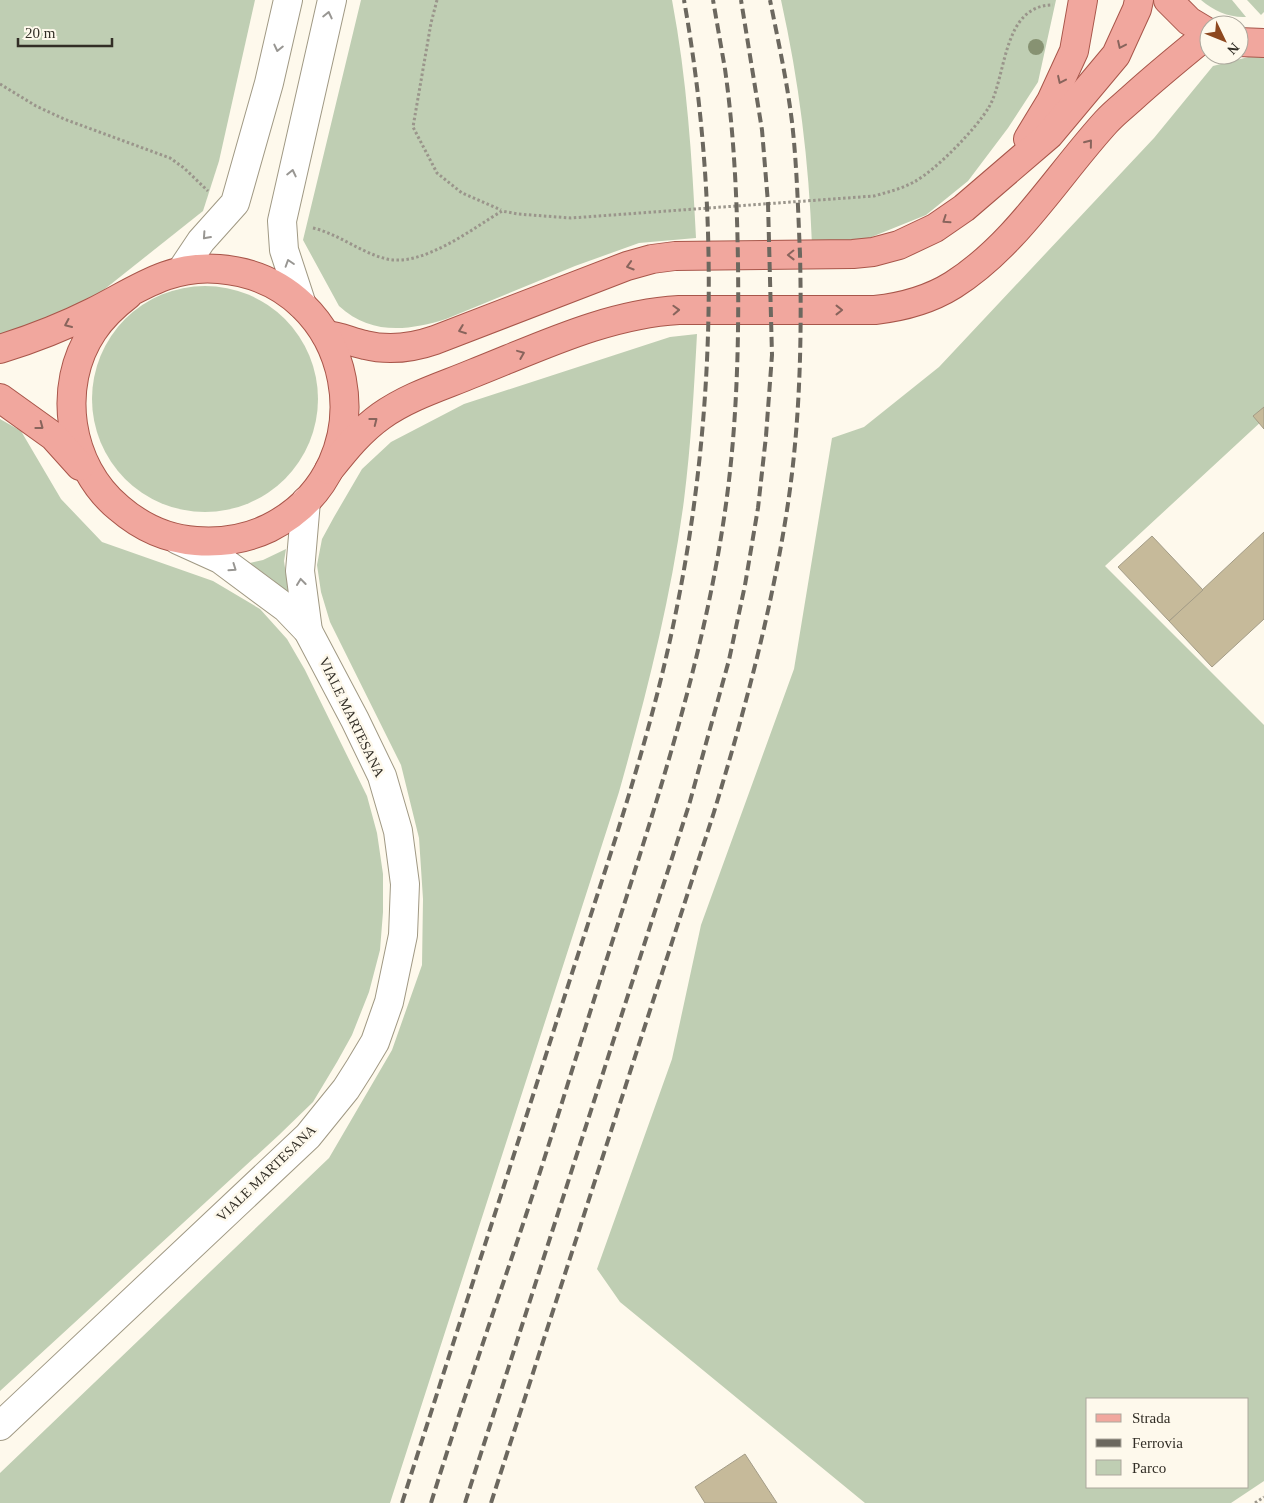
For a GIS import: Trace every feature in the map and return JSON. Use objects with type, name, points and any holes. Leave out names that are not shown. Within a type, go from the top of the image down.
[{"type":"main road","points":[[326,335],[338,336],[378,348],[394,349],[422,344],[615,270],[652,259],[675,256],[852,254],[873,252],[899,245],[934,228],[964,208],[1049,135],[1116,56],[1137,9],[1139,0]]},
{"type":"main road","points":[[1168,0],[1190,21],[1199,27]]},
{"type":"main road","points":[[985,190],[1026,142],[1051,101],[1074,51],[1071,3]]},
{"type":"main road","points":[[0,398],[53,436],[92,478],[110,501],[131,519],[147,528],[174,538],[209,542],[245,537],[277,523],[306,501],[354,438],[382,415],[406,401],[539,347],[626,317],[657,311],[874,310],[904,306],[942,292],[976,269],[1005,241],[1058,181],[1106,122],[1152,80],[1199,41]]},
{"type":"main road","points":[[1249,42],[1264,43]]},
{"type":"main road","points":[[0,349],[44,335],[128,295],[149,281],[181,271],[198,268],[223,269],[253,275],[279,288],[311,314],[326,335],[338,363],[345,399],[343,429],[339,447],[329,470]]},
{"type":"main road","points":[[92,478],[79,450],[73,430],[71,400],[73,379],[83,350],[92,332],[105,316],[128,295]]},
{"type":"street","points":[[181,271],[202,241],[235,204],[269,83],[288,0]]},
{"type":"street","points":[[302,305],[284,250],[282,221],[332,0]]},
{"type":"street","name":"VIALE MARTESANA","points":[[306,501],[300,565],[308,631]]},
{"type":"street","name":"VIALE MARTESANA","points":[[0,1426],[308,1136],[346,1089],[374,1042],[393,987],[403,935],[404,884],[398,831],[382,776],[355,720],[308,631],[286,608],[220,559],[174,538]]},
{"type":"path","points":[[437,0],[413,127],[438,173],[462,192],[502,211],[571,218],[874,196],[893,191],[916,181],[976,127],[990,105],[1010,36],[1023,19],[1035,8],[1051,4],[1071,3]]},
{"type":"path","points":[[0,84],[36,106],[64,119],[170,158],[201,183]]},
{"type":"path","points":[[318,229],[388,259],[406,260],[426,254],[451,242],[502,211]]},
{"type":"path","points":[[1255,1503],[1264,1497]]},
{"type":"green space","points":[[0,0],[255,0],[219,161],[203,211],[96,296],[31,330],[0,339]]},
{"type":"green space","points":[[361,0],[672,0],[685,89],[691,148],[696,238],[639,243],[575,266],[432,323],[404,328],[390,328],[363,322],[351,315],[339,306],[303,240]]},
{"type":"green space","points":[[781,0],[1056,0],[1038,82],[1008,128],[968,181],[926,215],[864,240],[812,245],[802,122]]},
{"type":"green space","points":[[1201,0],[1232,0],[1244,15],[1230,15],[1211,7]]},
{"type":"green space","points":[[1247,0],[1264,0],[1264,12],[1261,15]]},
{"type":"green space","points":[[1264,53],[1264,419],[1105,566],[1264,725],[1264,1481],[1231,1503],[865,1503],[620,1302],[597,1269],[672,1059],[701,925],[794,669],[832,438],[864,427],[939,367],[1154,138],[1213,66],[1249,65],[1249,57]]},
{"type":"green space","points":[[194,286],[216,286],[248,294],[268,305],[285,319],[299,336],[310,356],[316,377],[318,399],[316,421],[310,442],[299,462],[285,479],[268,493],[248,504],[216,512],[194,512],[162,504],[152,499],[133,486],[118,471],[100,442],[92,410],[92,388],[100,356],[105,346],[118,327],[133,312],[162,294]]},
{"type":"green space","points":[[697,334],[689,459],[679,537],[665,611],[639,720],[619,792],[390,1503],[0,1503],[0,1473],[329,1158],[392,1050],[422,965],[423,899],[419,838],[401,765],[330,622],[321,592],[317,565],[322,539],[362,469],[391,442],[464,404],[670,337]]},
{"type":"green space","points":[[0,419],[21,431],[61,499],[102,542],[213,581],[260,609],[287,639],[305,670],[367,796],[377,833],[383,874],[383,912],[380,950],[369,992],[352,1035],[313,1102],[0,1391]]},
{"type":"green space","points":[[286,549],[284,561],[289,595],[250,563],[263,560]]},
{"type":"building","points":[[1264,407],[1264,429],[1253,416]]},
{"type":"building","points":[[1264,532],[1264,619],[1212,667],[1169,621]]},
{"type":"building","points":[[1152,536],[1203,590],[1169,621],[1118,567]]},
{"type":"building","points":[[745,1454],[777,1503],[705,1503],[695,1487]]},
{"type":"railway","points":[[402,1503],[631,787],[657,695],[684,569],[696,489],[704,407],[708,325],[708,243],[704,162],[696,80],[684,0]]},
{"type":"railway","points":[[431,1503],[537,1180],[649,827],[680,720],[707,613],[730,474],[738,353],[738,263],[733,141],[725,69],[713,0]]},
{"type":"railway","points":[[465,1503],[689,805],[729,660],[745,585],[758,508],[772,355],[768,203],[762,130],[741,0]]},
{"type":"railway","points":[[491,1503],[714,812],[756,662],[781,548],[795,447],[801,318],[800,254],[792,122],[770,0]]}]
